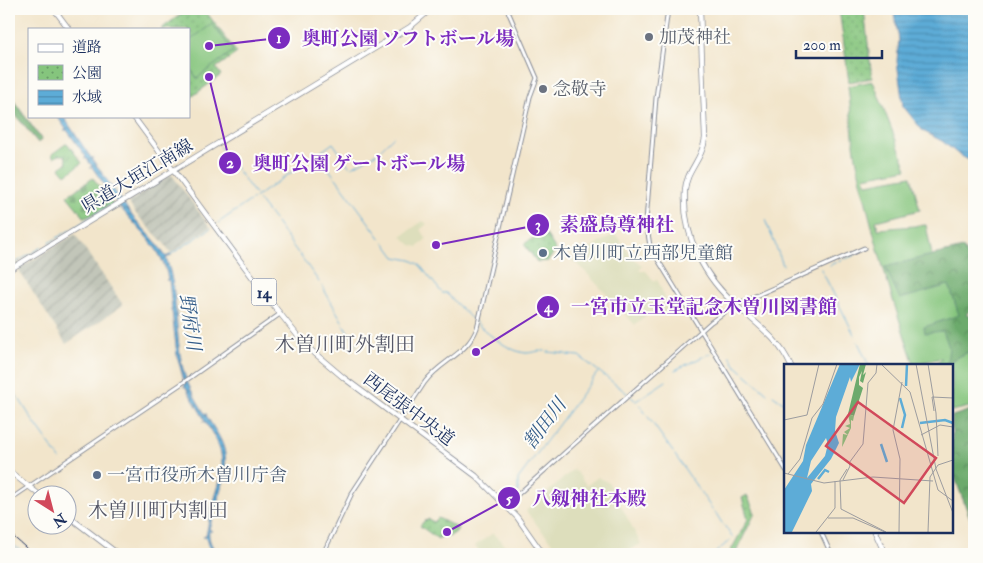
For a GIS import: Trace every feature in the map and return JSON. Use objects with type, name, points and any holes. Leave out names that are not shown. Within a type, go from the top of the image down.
[{"type":"main road","points":[[54,9],[68,28]]},
{"type":"main road","name":"県道大垣江南線","points":[[9,270],[410,27],[432,9]]},
{"type":"main road","points":[[700,9],[705,138],[701,155],[685,185],[686,219],[700,261],[715,283],[735,305],[772,336],[790,364]]},
{"type":"main road","name":"西尾張中央道","points":[[134,118],[297,336],[317,357],[476,476],[506,505],[543,554]]},
{"type":"main road","points":[[9,471],[29,486]]},
{"type":"main road","points":[[78,524],[118,554]]},
{"type":"main road","points":[[875,533],[885,554]]},
{"type":"street","points":[[323,554],[352,493],[430,375],[472,341],[477,328],[530,97],[537,78],[506,9]]},
{"type":"street","points":[[668,9],[654,116],[646,221],[650,246],[784,467]]},
{"type":"street","points":[[506,505],[701,330],[735,305],[864,248]]},
{"type":"street","points":[[29,486],[190,378],[280,314]]},
{"type":"street","points":[[9,500],[28,487]]},
{"type":"street","points":[[821,533],[831,554]]},
{"type":"shaded area","points":[[172,175],[210,227],[171,253],[136,214],[128,202]]},
{"type":"shaded area","points":[[423,221],[427,224],[420,230],[427,238],[418,247],[411,245],[401,236]]},
{"type":"shaded area","points":[[75,234],[123,305],[66,344],[18,269]]},
{"type":"shaded area","points":[[616,235],[632,260],[634,258],[642,266],[639,271],[646,271],[654,281],[656,279],[659,283],[669,309],[656,317],[651,312],[635,325],[581,267],[572,261],[608,237]]},
{"type":"shaded area","points":[[574,469],[587,485],[598,477],[609,483],[641,544],[621,554],[563,554],[542,531],[526,511]]},
{"type":"shaded area","points":[[493,533],[511,554],[481,554],[475,546]]},
{"type":"green space","points":[[188,9],[204,9],[237,53],[216,68],[221,75],[190,98],[190,28],[162,28]]},
{"type":"green space","points":[[839,9],[864,9],[872,78],[849,82]]},
{"type":"green space","points":[[212,24],[233,51],[197,78],[190,68],[190,40]]},
{"type":"green space","points":[[873,81],[907,169],[864,177],[867,184],[911,176],[920,210],[876,221],[878,229],[926,225],[932,255],[885,267],[900,299],[949,285],[959,315],[924,327],[925,333],[943,331],[949,347],[947,363],[974,349],[974,406],[953,411],[953,364],[937,364],[942,358],[914,364],[874,236],[856,158],[848,86]]},
{"type":"green space","points":[[9,94],[42,140],[38,143],[9,107]]},
{"type":"green space","points":[[67,143],[82,163],[66,175],[60,168],[67,163],[65,155],[58,155],[54,158],[52,154]]},
{"type":"green space","points":[[93,178],[113,204],[85,218],[67,196]]},
{"type":"green space","points":[[544,231],[556,250],[548,261],[537,262],[524,244]]},
{"type":"green space","points":[[963,248],[974,269],[974,305],[966,315],[974,317],[974,349],[946,363],[925,334],[924,327],[899,300],[885,266]]},
{"type":"green space","points":[[974,409],[974,529],[953,473],[953,416]]},
{"type":"green space","points":[[747,495],[755,513],[735,554],[729,554],[748,519],[742,498]]},
{"type":"green space","points":[[438,518],[458,528],[456,532],[449,537],[445,535],[438,539],[420,526],[425,520],[428,519],[434,522]]},
{"type":"water","points":[[893,9],[970,9],[974,15],[974,163],[958,154],[942,141],[923,131],[903,106],[897,61],[899,39]]},
{"type":"water","points":[[58,118],[64,118],[91,158],[94,158],[92,159],[133,217],[155,241],[166,257],[171,254],[171,256],[166,258],[173,285],[178,341],[183,369],[192,392],[205,414],[207,414],[224,449],[225,468],[223,479],[209,529],[212,531],[209,531],[209,534],[212,546],[218,554],[214,554],[208,545],[206,537],[203,537],[206,536],[211,510],[209,508],[212,508],[220,479],[222,457],[219,446],[205,421],[202,422],[205,420],[185,386],[183,387],[185,385],[177,355],[172,311],[170,310],[172,309],[169,280],[166,280],[168,279],[165,268],[156,249],[121,208],[119,209],[120,207],[92,167],[90,168],[92,166],[86,158],[84,159],[86,157],[67,130],[64,130],[66,129]]},
{"type":"waterway","points":[[352,167],[377,153],[393,137]]},
{"type":"waterway","points":[[318,154],[333,143],[349,166]]},
{"type":"waterway","points":[[220,147],[255,194]]},
{"type":"waterway","points":[[218,223],[318,154],[334,176]]},
{"type":"waterway","points":[[336,178],[381,239]]},
{"type":"waterway","points":[[258,199],[274,220]]},
{"type":"waterway","points":[[49,243],[109,206]]},
{"type":"waterway","points":[[765,220],[776,246]]},
{"type":"waterway","points":[[276,223],[298,253]]},
{"type":"waterway","points":[[170,255],[211,228]]},
{"type":"waterway","points":[[384,242],[395,257],[411,260],[419,264],[442,293],[446,293],[494,338],[516,351],[526,353],[541,351]]},
{"type":"waterway","points":[[9,267],[42,247]]},
{"type":"waterway","points":[[776,247],[783,265]]},
{"type":"waterway","points":[[300,255],[319,282]]},
{"type":"waterway","points":[[845,259],[855,255]]},
{"type":"waterway","points":[[830,265],[843,259]]},
{"type":"waterway","points":[[821,269],[855,336]]},
{"type":"waterway","points":[[322,286],[342,321]]},
{"type":"waterway","points":[[344,325],[351,337]]},
{"type":"waterway","points":[[353,341],[357,346]]},
{"type":"waterway","points":[[858,342],[868,364]]},
{"type":"waterway","points":[[548,352],[566,354]]},
{"type":"waterway","points":[[675,370],[711,353]]},
{"type":"waterway","name":"割田川","points":[[567,355],[579,356],[628,394]]},
{"type":"waterway","points":[[730,356],[735,365],[767,393]]},
{"type":"waterway","name":"割田川","points":[[518,492],[518,479],[598,372]]},
{"type":"waterway","points":[[636,401],[666,381]]},
{"type":"waterway","points":[[9,385],[18,398]]},
{"type":"waterway","points":[[773,395],[784,403]]},
{"type":"waterway","points":[[631,397],[635,400]]},
{"type":"waterway","points":[[20,400],[33,421]]},
{"type":"waterway","points":[[639,404],[673,452]]},
{"type":"waterway","points":[[34,422],[46,439]]},
{"type":"waterway","points":[[47,441],[60,459]]},
{"type":"waterway","points":[[675,455],[712,509]]},
{"type":"waterway","points":[[715,512],[722,523]]},
{"type":"waterway","points":[[724,525],[732,537]]},
{"type":"waterway","points":[[9,541],[24,554]]},
{"type":"waterway","points":[[714,554],[729,541]]},
{"type":"waterway","points":[[823,554],[828,554]]},
{"type":"railway","points":[[9,533],[33,554]]},
{"type":"place","name":"加茂神社","points":[[649,37]]},
{"type":"place","name":"奥町公園 ソフトボール場","points":[[209,46]]},
{"type":"place","name":"奥町公園 ゲートボール場","points":[[209,77]]},
{"type":"place","name":"念敬寺","points":[[543,89]]},
{"type":"place","name":"素盛鳥尊神社","points":[[436,245]]},
{"type":"place","name":"木曽川町立西部児童館","points":[[543,253]]},
{"type":"place","name":"一宮市立玉堂記念木曽川図書館","points":[[476,352]]},
{"type":"place","name":"一宮市役所木曽川庁舎","points":[[97,475]]},
{"type":"place","name":"八剱神社本殿","points":[[447,532]]},
{"type":"district","name":"木曽川町外割田","points":[[345,344]]},
{"type":"district","name":"木曽川町内割田","points":[[158,510]]},
{"type":"water label","name":"野府川","points":[[191,322]]}]
